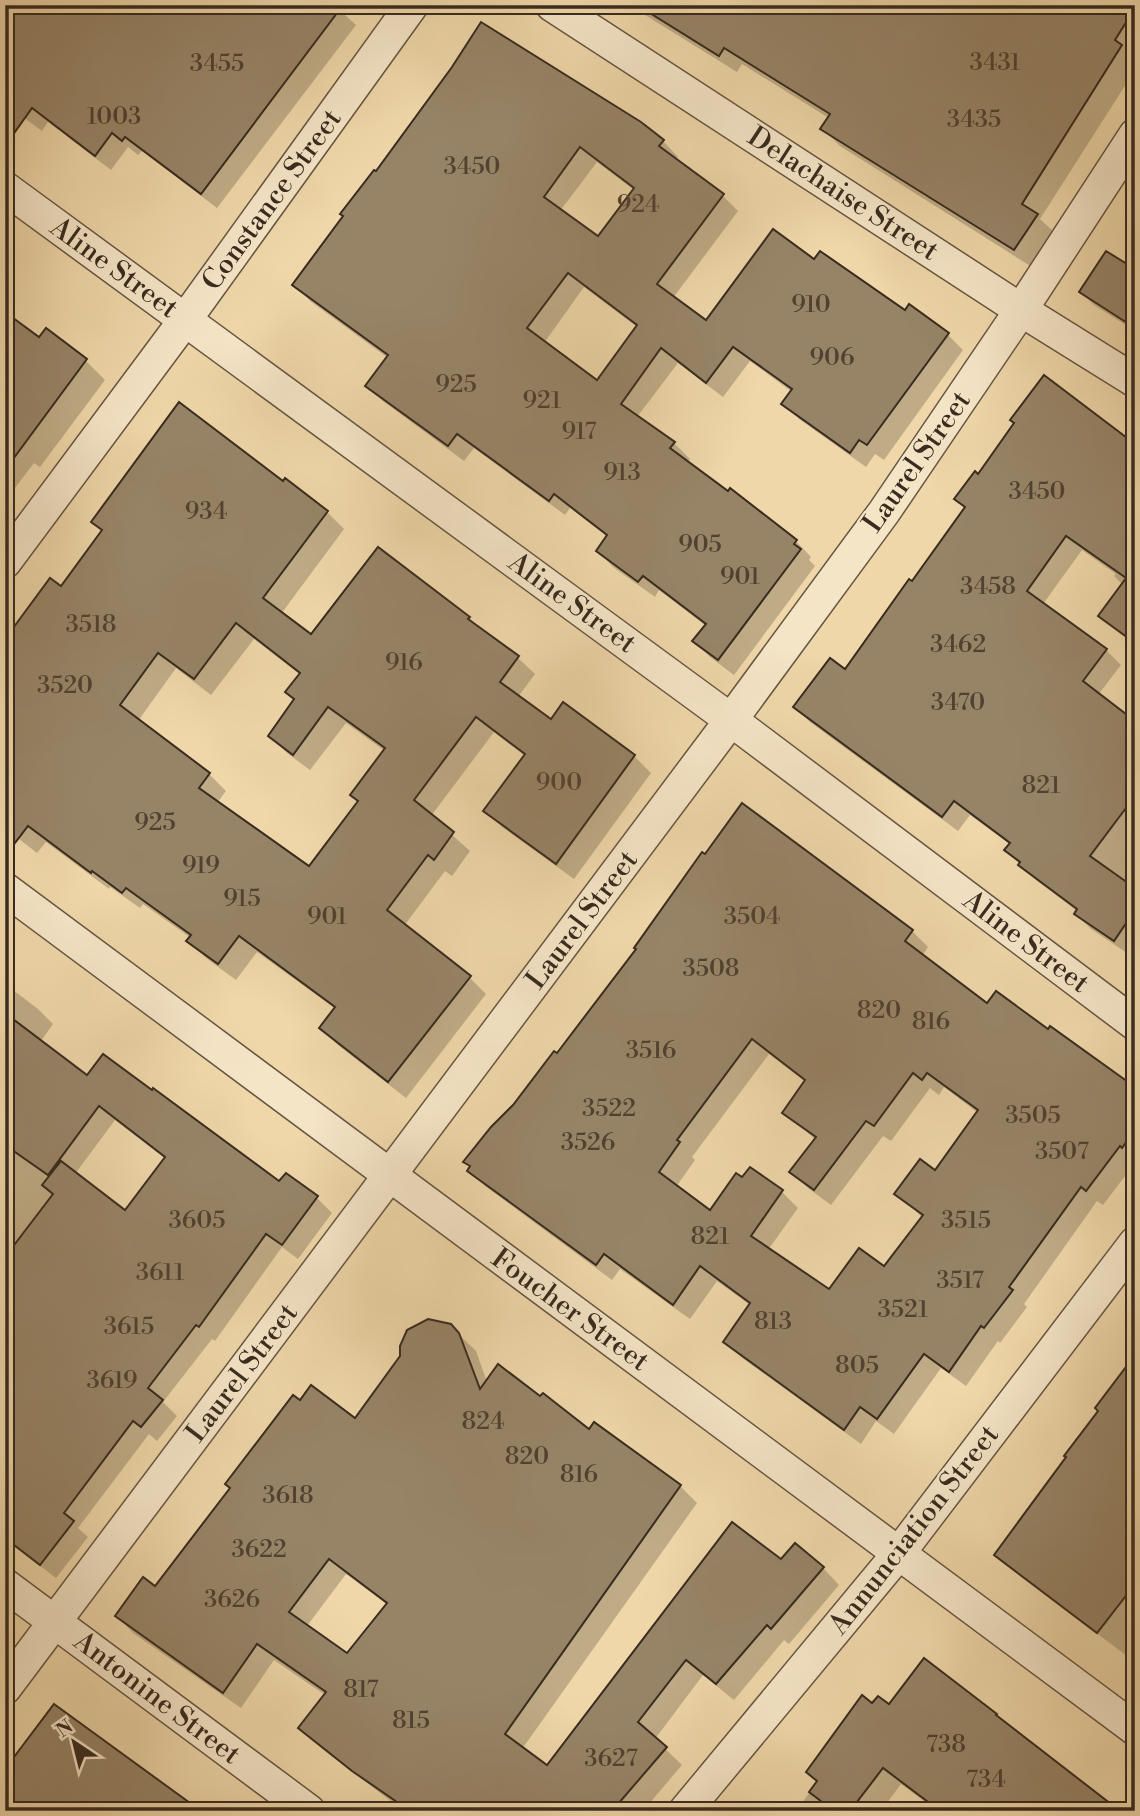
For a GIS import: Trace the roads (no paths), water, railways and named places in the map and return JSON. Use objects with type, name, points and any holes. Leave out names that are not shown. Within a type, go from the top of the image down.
[{"type":"street","name":"Constance Street","points":[[5,562],[185,320],[412,5]]},
{"type":"street","name":"Delachaise Street","points":[[552,5],[1021,310],[1135,381]]},
{"type":"street","name":"Laurel Street","points":[[5,1688],[390,1177],[884,512],[1135,135]]},
{"type":"street","name":"Aline Street","points":[[5,188],[731,720],[1135,1024]]},
{"type":"street","name":"Foucher Street","points":[[5,889],[1135,1730]]},
{"type":"street","name":"Annunciation Street","points":[[685,1811],[899,1553],[1135,1243]]},
{"type":"street","name":"Antonine Street","points":[[5,1585],[309,1811]]}]
